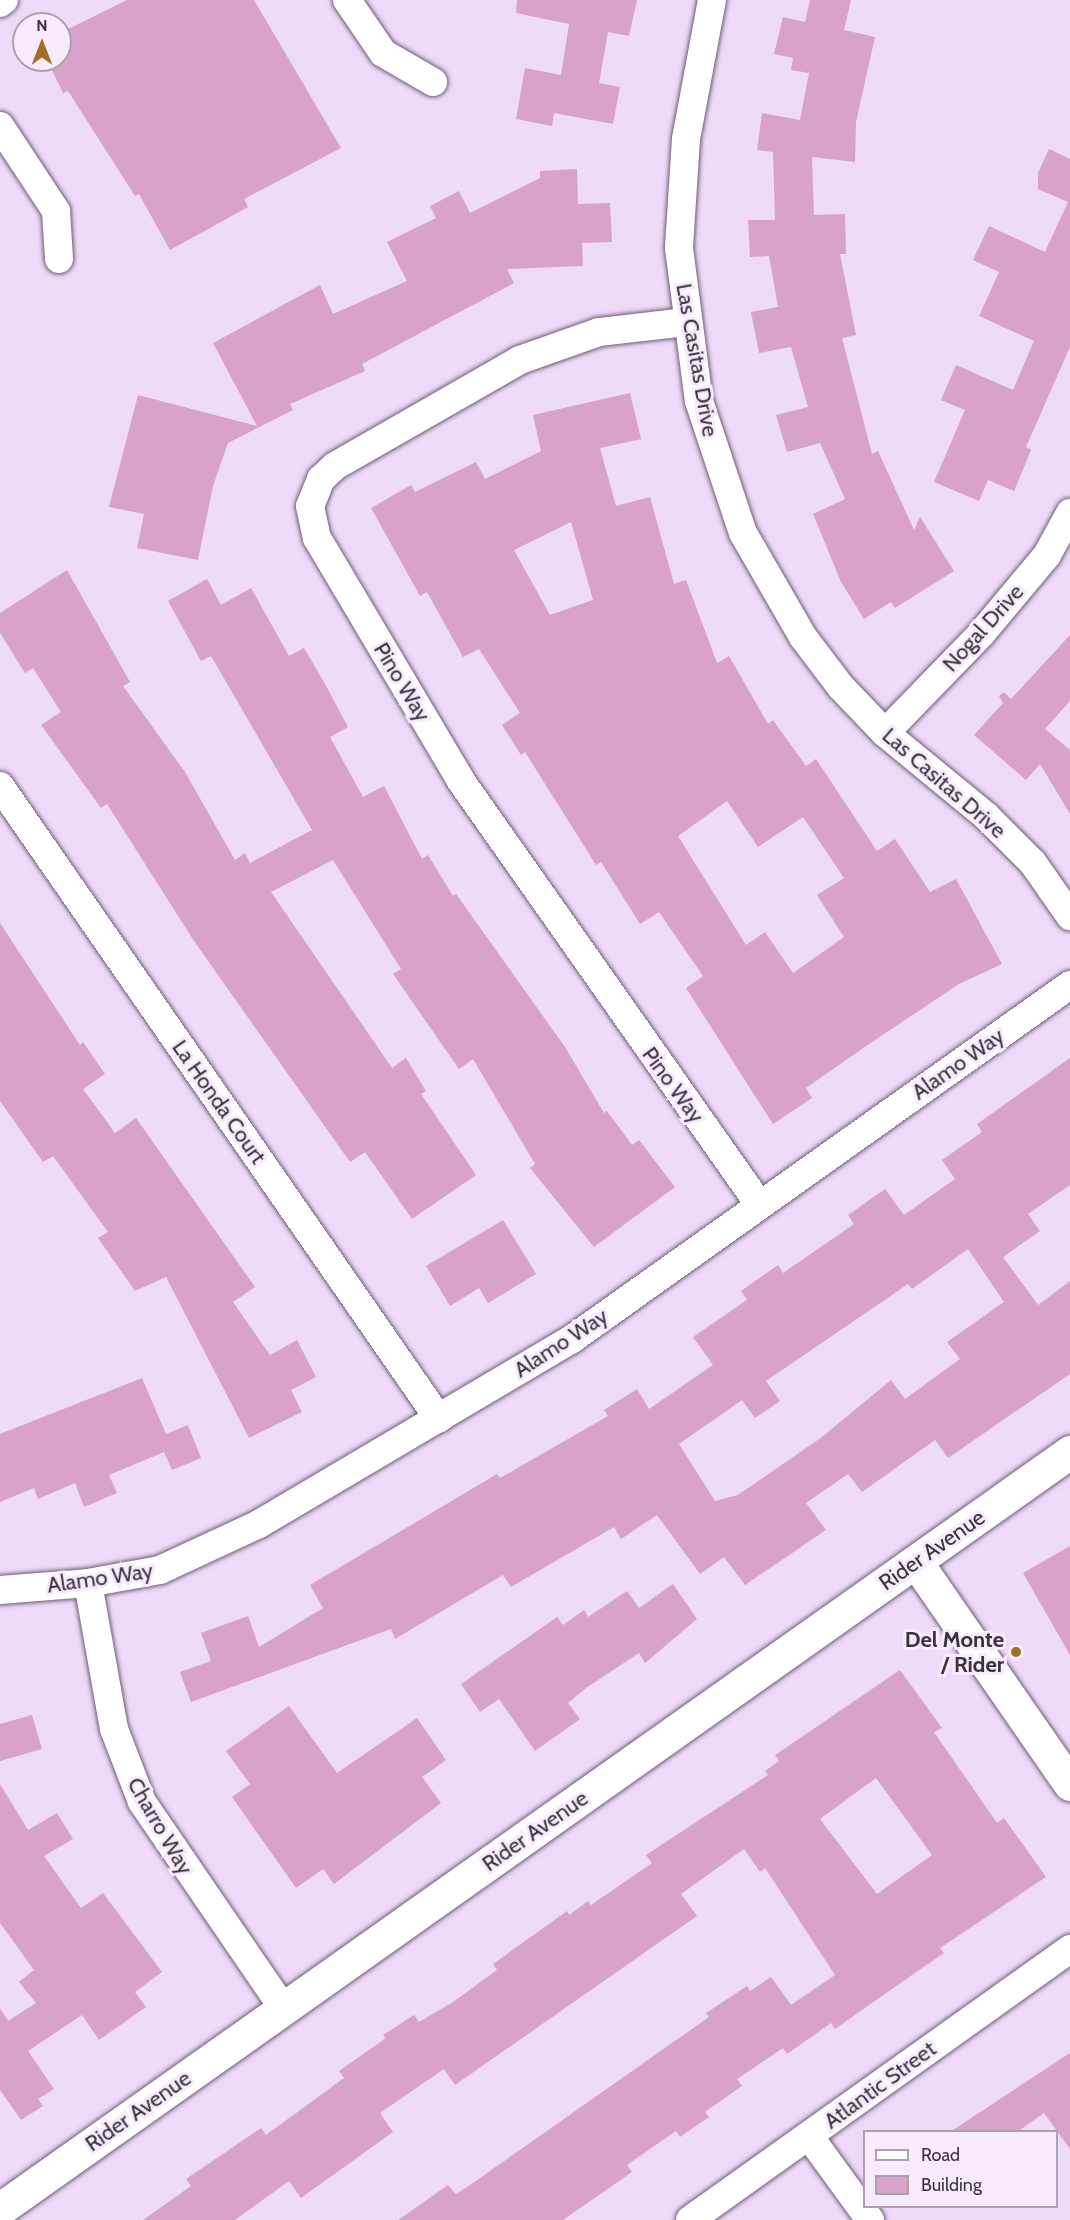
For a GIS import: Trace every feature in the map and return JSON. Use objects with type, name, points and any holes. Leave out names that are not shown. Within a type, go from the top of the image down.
[{"type":"street","points":[[0,3],[4,0]]},
{"type":"street","points":[[347,0],[383,53],[433,82]]},
{"type":"street","name":"Las Casitas Drive","points":[[712,0],[679,191],[686,322],[699,401],[743,533],[802,637],[885,734],[986,816],[1034,863],[1070,916]]},
{"type":"street","points":[[0,126],[56,211],[59,259]]},
{"type":"street","name":"Pino Way","points":[[686,322],[599,332],[520,360],[335,466],[321,479],[310,506],[317,538],[461,781],[759,1204]]},
{"type":"street","name":"Nogal Drive","points":[[885,734],[981,634],[1047,555],[1070,513]]},
{"type":"street","name":"La Honda Court","points":[[0,786],[439,1419]]},
{"type":"street","name":"Alamo Way","points":[[0,1590],[88,1583],[160,1570],[216,1547],[439,1419],[572,1339],[1070,985]]},
{"type":"street","name":"Rider Avenue","points":[[0,2209],[1070,1452]]},
{"type":"street","points":[[916,1562],[1070,1784]]},
{"type":"street","name":"Charro Way","points":[[88,1583],[114,1729],[142,1802],[284,2008]]},
{"type":"street","name":"Atlantic Street","points":[[690,2220],[1070,1949]]},
{"type":"street","points":[[809,2136],[870,2220]]},
{"type":"building","points":[[127,0],[254,0],[341,148],[244,199],[248,207],[170,250],[139,194],[135,196],[68,91],[63,93],[53,72],[72,72],[72,27]]},
{"type":"building","points":[[517,0],[637,0],[629,36],[608,32],[599,83],[620,87],[613,124],[554,113],[552,126],[516,119],[525,68],[561,75],[569,24],[516,13]]},
{"type":"building","points":[[810,0],[851,0],[844,30],[875,37],[856,122],[855,162],[812,157],[814,215],[845,214],[846,254],[840,254],[856,335],[842,338],[872,454],[878,451],[914,530],[920,517],[954,571],[895,608],[891,602],[864,619],[841,582],[813,514],[845,499],[820,443],[787,452],[776,415],[808,407],[791,347],[759,353],[751,312],[778,307],[769,256],[750,257],[748,220],[775,220],[773,152],[757,150],[762,113],[800,120],[809,73],[791,70],[793,58],[774,54],[783,17],[805,22]]},
{"type":"building","points":[[1049,149],[1070,159],[1070,347],[1026,447],[1031,450],[1014,491],[988,480],[979,501],[934,482],[965,410],[941,400],[956,365],[1013,390],[1034,341],[979,316],[999,272],[973,260],[989,226],[1045,252],[1068,202],[1038,189],[1038,173]]},
{"type":"building","points":[[577,169],[578,204],[610,203],[612,242],[582,243],[583,266],[507,269],[514,283],[362,364],[365,371],[290,404],[293,410],[228,443],[213,486],[198,560],[137,548],[144,514],[109,507],[138,395],[257,426],[213,343],[320,285],[333,314],[407,281],[387,242],[436,218],[430,206],[459,191],[470,213],[540,178],[540,171]]},
{"type":"building","points":[[630,393],[641,439],[600,448],[616,506],[650,497],[674,584],[686,580],[717,663],[729,656],[768,724],[773,720],[806,766],[816,759],[877,851],[895,839],[930,892],[956,879],[1002,964],[959,984],[806,1088],[812,1098],[773,1124],[686,988],[703,976],[659,912],[640,924],[601,862],[596,865],[525,752],[521,755],[502,725],[520,713],[479,649],[463,657],[427,592],[420,596],[371,508],[411,485],[415,492],[476,462],[485,479],[541,451],[533,415]],"holes":[[[571,522],[593,600],[550,615],[514,550]],[[727,801],[758,847],[803,817],[844,878],[817,895],[844,937],[793,973],[765,932],[746,945],[678,836]]]},
{"type":"building","points":[[67,570],[130,682],[123,686],[185,772],[235,860],[245,853],[250,863],[312,830],[211,656],[201,661],[168,601],[207,579],[221,605],[251,588],[289,656],[304,648],[324,682],[348,727],[330,737],[363,797],[384,786],[422,859],[428,855],[453,896],[456,894],[565,1047],[604,1113],[607,1111],[632,1145],[639,1140],[675,1187],[594,1247],[530,1168],[535,1164],[473,1059],[459,1069],[393,974],[401,969],[333,860],[271,892],[392,1068],[406,1058],[426,1091],[421,1094],[476,1175],[412,1219],[365,1152],[350,1162],[194,941],[107,804],[101,808],[41,725],[61,712],[33,668],[25,673],[0,633],[0,613]]},
{"type":"building","points":[[1070,635],[1070,701],[1045,729],[1070,750],[1070,814],[1040,764],[1026,780],[974,735],[1003,703],[999,696],[1004,692],[1011,699]]},
{"type":"building","points":[[0,923],[80,1045],[83,1042],[105,1074],[83,1089],[115,1133],[136,1118],[255,1287],[233,1302],[270,1355],[297,1340],[316,1377],[291,1390],[302,1412],[249,1438],[166,1277],[135,1291],[98,1238],[108,1232],[53,1156],[43,1162],[0,1101]]},
{"type":"building","points":[[1070,1058],[1070,1185],[1028,1214],[1040,1231],[1003,1257],[1038,1305],[1070,1281],[1070,1374],[948,1458],[935,1440],[862,1492],[848,1474],[806,1503],[826,1530],[745,1585],[724,1557],[700,1574],[657,1515],[621,1539],[614,1527],[511,1587],[503,1575],[395,1639],[391,1629],[191,1702],[180,1672],[211,1661],[201,1633],[248,1616],[259,1647],[323,1608],[310,1585],[497,1474],[500,1478],[608,1416],[604,1410],[637,1389],[649,1409],[713,1365],[693,1337],[747,1300],[741,1291],[778,1265],[783,1273],[854,1224],[848,1215],[885,1189],[904,1215],[955,1179],[942,1160],[982,1132],[977,1124]],"holes":[[[968,1249],[1004,1302],[947,1342],[960,1359],[905,1399],[891,1380],[822,1437],[738,1495],[715,1501],[679,1444],[742,1400],[755,1418],[780,1401],[766,1381],[908,1284],[912,1289]]]},
{"type":"building","points":[[503,1220],[536,1274],[488,1303],[479,1288],[450,1306],[426,1266]]},
{"type":"building","points":[[142,1378],[166,1434],[188,1425],[201,1458],[172,1470],[164,1452],[109,1475],[117,1493],[84,1507],[75,1483],[38,1499],[34,1488],[0,1502],[0,1434]]},
{"type":"building","points":[[1070,1546],[1070,1655],[1023,1573]]},
{"type":"building","points":[[673,1584],[697,1619],[645,1663],[639,1653],[586,1688],[568,1703],[580,1719],[535,1751],[499,1699],[480,1712],[461,1684],[557,1617],[563,1625],[584,1610],[588,1617],[627,1591],[639,1608]]},
{"type":"building","points":[[900,1670],[942,1728],[934,1732],[997,1823],[1004,1818],[1046,1877],[940,1948],[944,1953],[835,2029],[831,2023],[787,2054],[783,2048],[737,2079],[742,2086],[705,2112],[709,2117],[680,2137],[676,2131],[627,2165],[632,2172],[563,2220],[398,2220],[448,2185],[456,2194],[470,2185],[709,2017],[706,2013],[747,1986],[750,1991],[771,1977],[791,2005],[835,1975],[765,1868],[760,1872],[744,1849],[681,1894],[697,1916],[455,2085],[444,2069],[380,2113],[393,2132],[301,2198],[289,2181],[235,2220],[143,2220],[191,2186],[186,2179],[261,2128],[266,2135],[344,2078],[339,2071],[386,2038],[383,2035],[414,2015],[419,2022],[453,2002],[497,1970],[493,1964],[567,1911],[569,1915],[588,1901],[591,1905],[652,1863],[646,1855],[768,1775],[765,1771],[779,1761],[775,1755]],"holes":[[[876,1778],[932,1855],[877,1894],[820,1819]]]},
{"type":"building","points":[[289,1706],[337,1773],[417,1718],[446,1760],[422,1777],[441,1803],[334,1884],[323,1869],[296,1888],[232,1797],[250,1784],[226,1751]]},
{"type":"building","points":[[32,1715],[42,1749],[0,1761],[0,1724]]},
{"type":"building","points":[[0,1784],[28,1830],[57,1813],[73,1839],[44,1856],[81,1908],[103,1893],[162,1972],[135,1992],[146,2007],[99,2040],[82,2015],[28,2051],[54,2089],[38,2099],[43,2106],[21,2120],[0,2090],[0,2008],[8,2021],[36,2003],[19,1982],[34,1970],[0,1923]]},
{"type":"building","points":[[1070,2053],[1070,2149],[1044,2113],[1020,2130],[953,2130]]},
{"type":"place","name":"Del Monte / Rider","points":[[1016,1652]]}]
